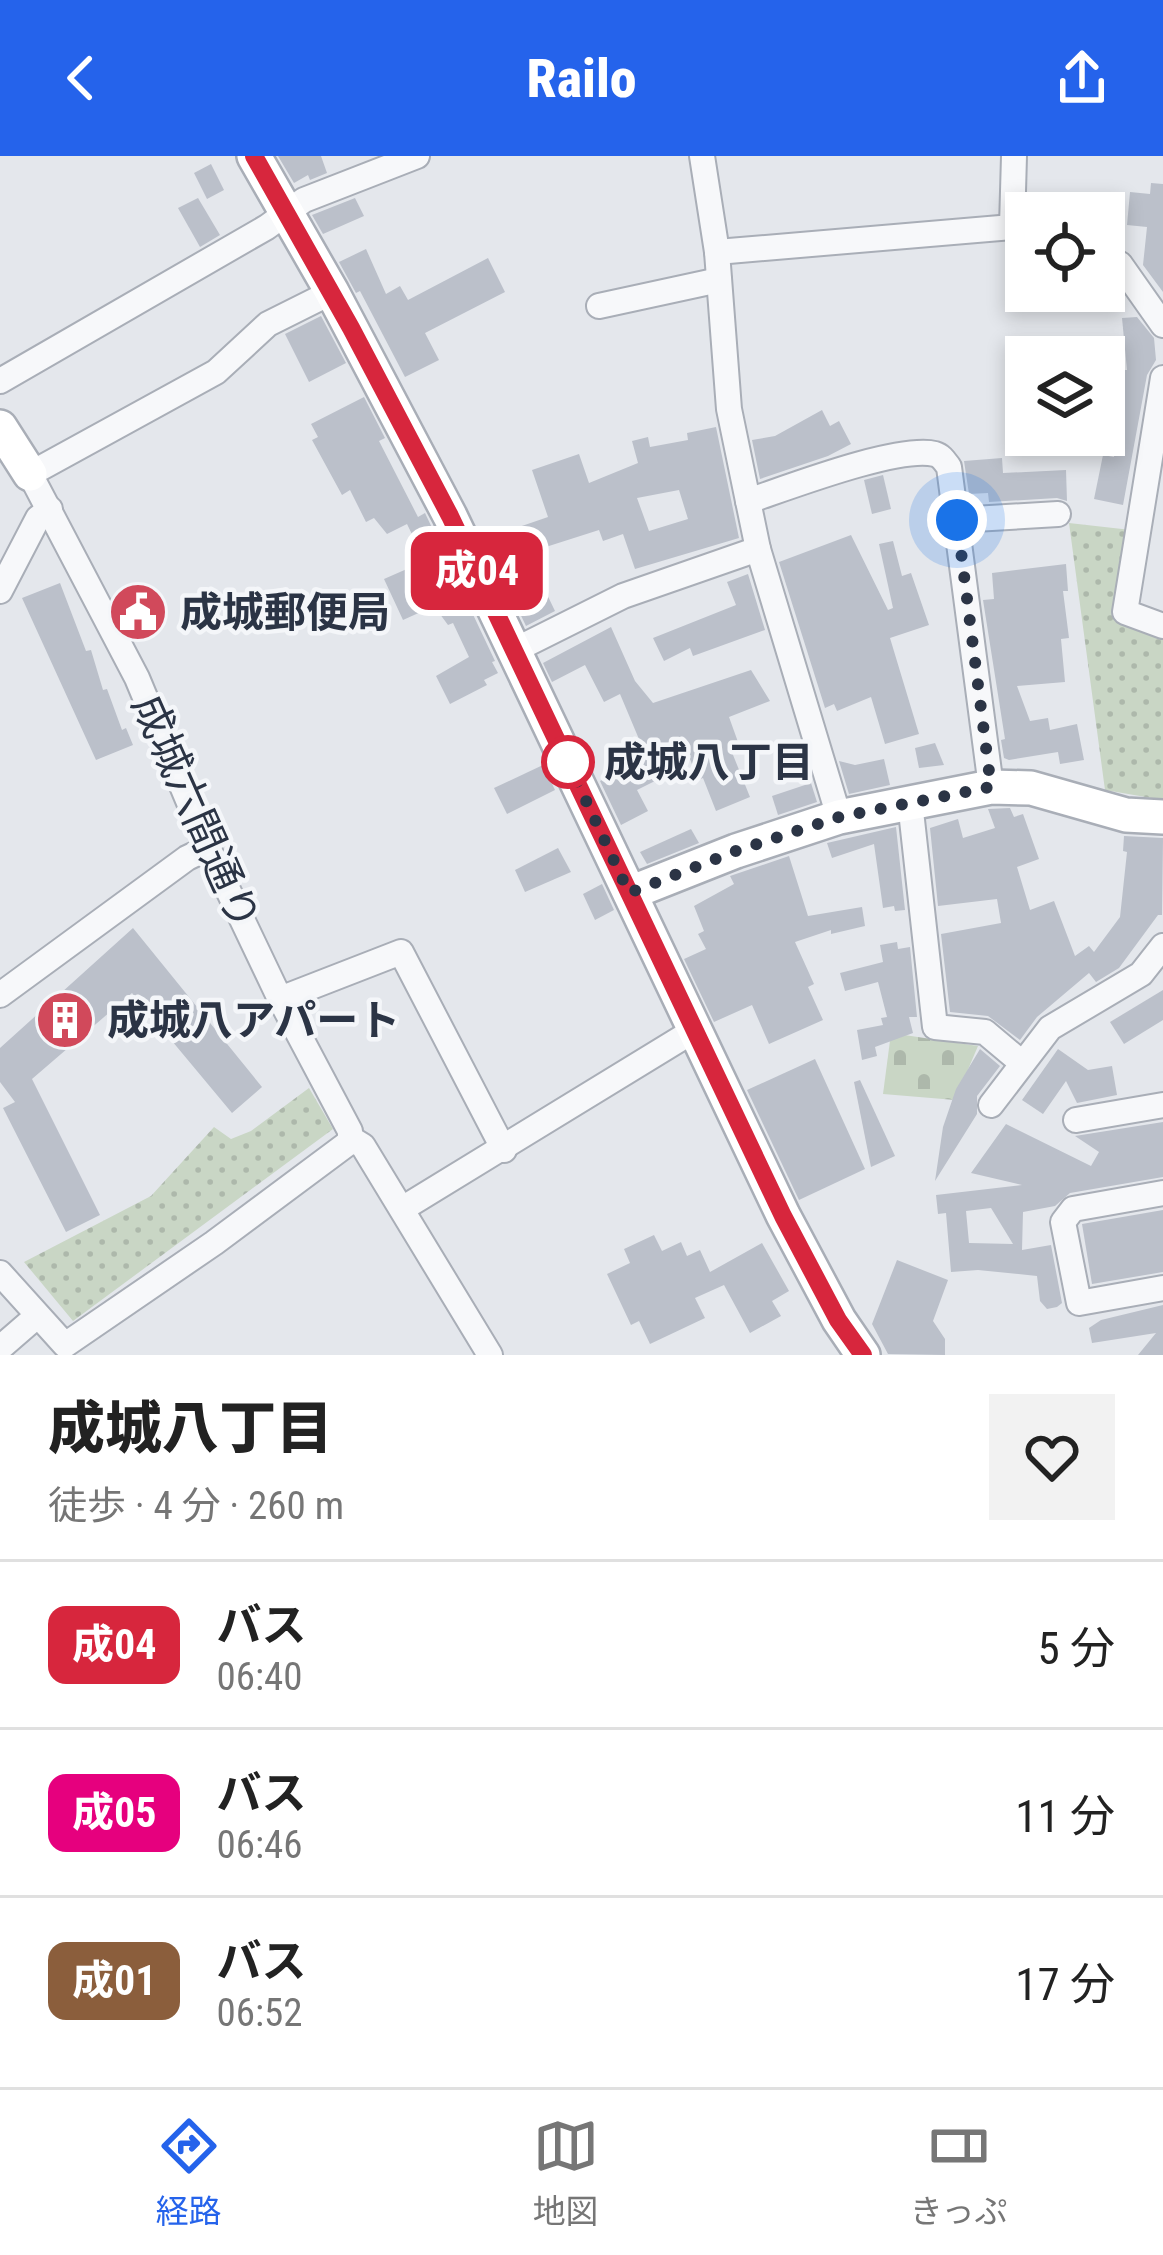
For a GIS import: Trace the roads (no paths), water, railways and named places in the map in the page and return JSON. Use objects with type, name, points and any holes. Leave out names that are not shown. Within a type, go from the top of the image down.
[{"type":"street","points":[[254,156],[450,516],[693,1030],[810,1268],[862,1355]]},
{"type":"street","points":[[0,381],[267,227],[304,200],[418,156]]},
{"type":"street","points":[[702,156],[717,251],[729,409],[748,501],[758,549],[839,817]]},
{"type":"street","points":[[1013,156],[1016,192]]},
{"type":"street","points":[[717,251],[1005,230]]},
{"type":"street","points":[[1125,271],[1163,325]]},
{"type":"street","points":[[599,306],[719,280]]},
{"type":"street","points":[[30,474],[216,372],[268,324],[332,292]]},
{"type":"street","points":[[1163,378],[1124,612],[1163,626]]},
{"type":"street","name":"成城六間通り","points":[[0,427],[50,509],[137,678],[208,848],[350,1138],[363,1147],[490,1355]]},
{"type":"street","points":[[748,501],[884,458],[934,454],[949,467],[991,787]]},
{"type":"street","points":[[0,591],[38,518],[50,509]]},
{"type":"street","points":[[957,520],[1058,514]]},
{"type":"street","points":[[515,650],[622,596],[758,549]]},
{"type":"street","points":[[629,893],[839,817],[991,787],[1031,788],[1126,815],[1163,817]]},
{"type":"street","points":[[910,802],[935,1027],[985,1032],[1022,1063]]},
{"type":"street","points":[[0,994],[187,858],[208,848]]},
{"type":"street","points":[[992,1105],[1050,1028],[1141,974],[1163,946]]},
{"type":"street","points":[[280,999],[401,952],[504,1150]]},
{"type":"street","points":[[402,1210],[693,1030]]},
{"type":"street","points":[[1076,1120],[1163,1105]]},
{"type":"street","points":[[0,1273],[65,1346],[204,1250],[350,1138]]},
{"type":"street","points":[[1163,1193],[1073,1209],[1063,1222],[1079,1303],[1163,1288]]},
{"type":"street","points":[[0,1348],[37,1316]]},
{"type":"place","name":"成城郵便局","points":[[138,612]]},
{"type":"place","name":"成城八丁目","points":[[568,762]]},
{"type":"place","name":"成城八アパート","points":[[65,1020]]}]
